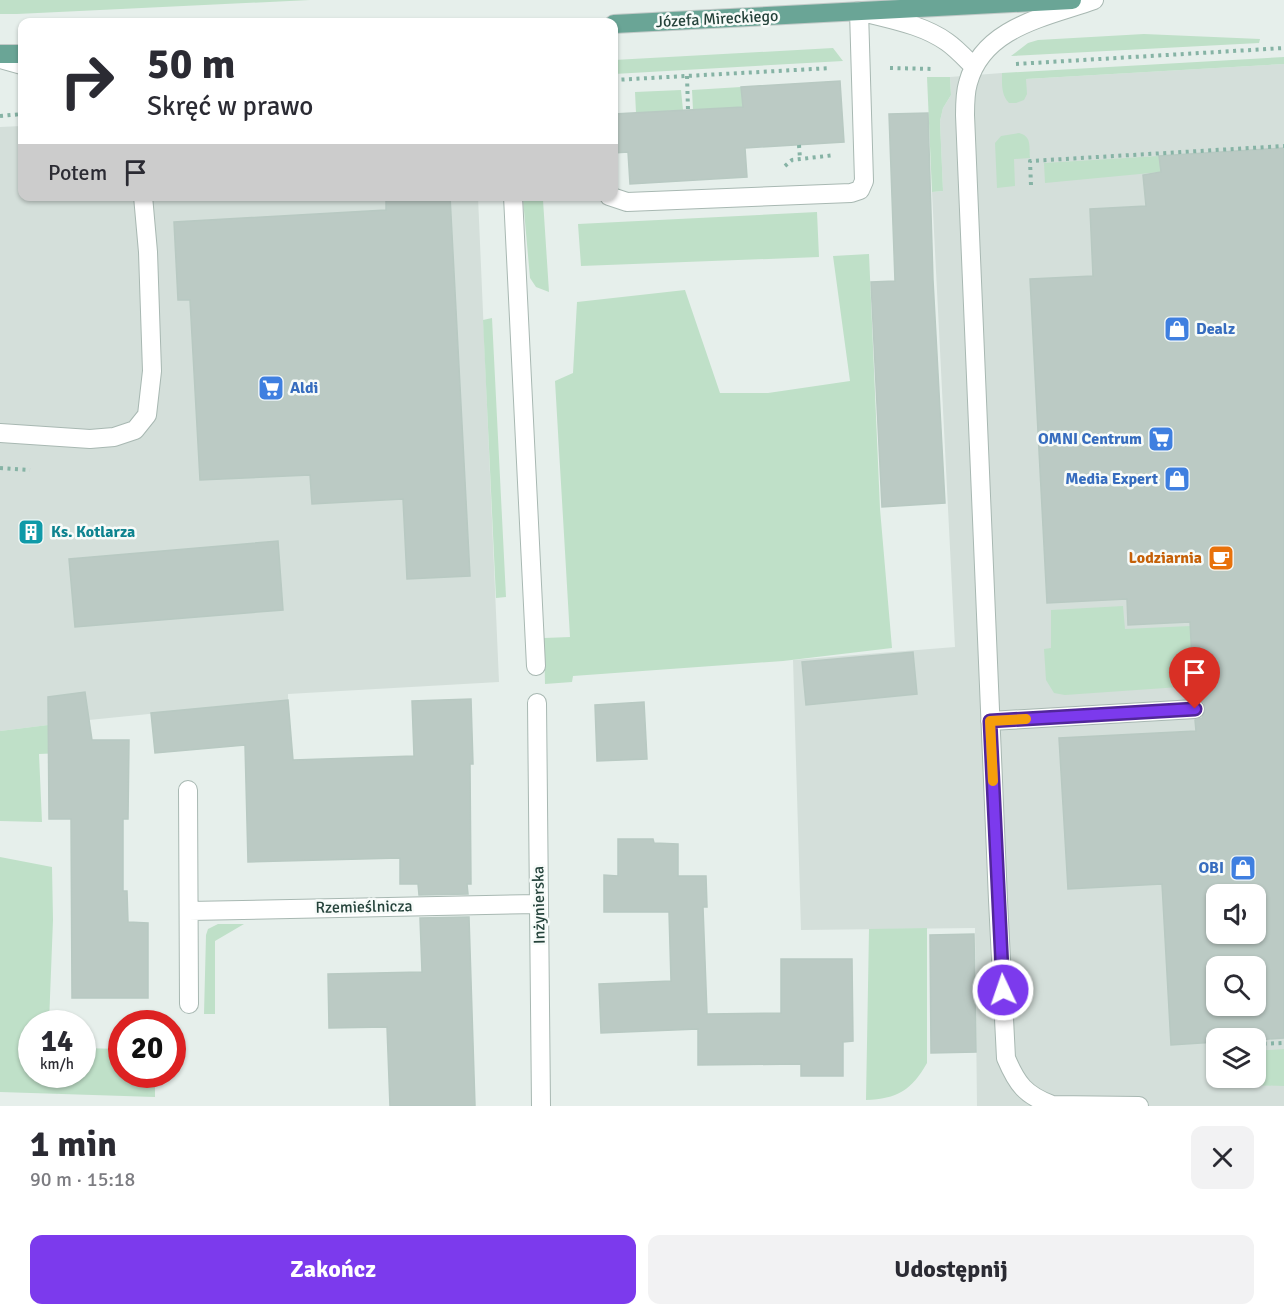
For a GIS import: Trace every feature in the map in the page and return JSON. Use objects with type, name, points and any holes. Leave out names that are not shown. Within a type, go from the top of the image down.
[{"type":"main road","name":"Józefa Mireckiego","points":[[618,24],[1072,0]]},
{"type":"main road","points":[[0,54],[18,54]]},
{"type":"street","points":[[1094,0],[1003,34],[989,46],[974,67],[967,84],[965,115],[1006,1058],[1019,1084],[1038,1100],[1052,1104],[1139,1106]]},
{"type":"street","points":[[618,199],[627,202],[851,194],[860,190],[864,182],[859,11],[916,26],[933,33],[947,42],[974,67]]},
{"type":"street","points":[[0,59],[18,63]]},
{"type":"street","points":[[0,433],[90,439],[114,437],[135,430],[147,415],[152,371],[148,252],[143,201]]},
{"type":"street","points":[[513,201],[536,666]]},
{"type":"street","name":"Inżynierska","points":[[537,703],[542,1106]]},
{"type":"street","points":[[990,721],[1195,709]]},
{"type":"street","points":[[188,790],[189,1004]]},
{"type":"street","name":"Rzemieślnicza","points":[[189,911],[538,904]]},
{"type":"path","points":[[687,76],[688,110]]},
{"type":"path","points":[[0,116],[18,114]]},
{"type":"path","points":[[799,145],[801,159]]},
{"type":"path","points":[[1031,185],[1029,161],[1284,146]]},
{"type":"path","points":[[0,468],[30,470]]},
{"type":"path","points":[[1266,1044],[1284,1043]]},
{"type":"shaded area","name":"OMNI Centrum","points":[[1284,64],[1284,1106],[977,1106],[975,928],[801,930],[793,660],[955,647],[932,192],[943,191],[940,121],[943,108],[951,95],[950,77],[1002,73],[1026,79]]},
{"type":"shaded area","points":[[18,126],[18,201],[478,201],[499,682],[288,694],[288,700],[0,731],[0,127]]},
{"type":"green space","points":[[0,0],[310,0],[0,14]]},
{"type":"green space","points":[[1144,34],[1260,39],[1259,43],[1011,56],[1028,43],[1038,40]]},
{"type":"green space","points":[[833,48],[843,61],[618,74],[618,60]]},
{"type":"green space","points":[[1284,57],[1284,64],[1026,79],[1027,94],[1024,100],[1016,103],[1009,103],[1002,89],[1002,73]]},
{"type":"green space","points":[[927,77],[950,77],[951,95],[943,108],[940,121],[943,191],[932,192]]},
{"type":"green space","points":[[741,87],[743,107],[693,110],[692,90]]},
{"type":"green space","points":[[681,90],[683,110],[636,113],[635,92]]},
{"type":"green space","points":[[1019,133],[1028,139],[1030,158],[1014,159],[1015,186],[997,188],[995,143],[1001,136]]},
{"type":"green space","points":[[1159,156],[1161,172],[1045,183],[1044,163]]},
{"type":"green space","points":[[523,201],[543,201],[549,292],[536,287],[530,278]]},
{"type":"green space","points":[[817,212],[819,257],[581,266],[578,224]]},
{"type":"green space","points":[[869,254],[880,509],[892,648],[783,661],[573,676],[572,682],[545,684],[544,638],[570,637],[555,381],[573,373],[577,302],[685,290],[720,393],[768,393],[850,381],[833,256]]},
{"type":"green space","points":[[492,318],[506,597],[496,598],[483,320]]},
{"type":"green space","points":[[1123,606],[1125,629],[1191,626],[1194,686],[1065,695],[1054,693],[1046,680],[1044,649],[1051,648],[1051,610]]},
{"type":"green space","points":[[80,721],[86,752],[39,754],[42,822],[0,821],[0,731]]},
{"type":"green space","points":[[0,857],[52,867],[53,920],[50,1010],[18,1010],[18,1088],[96,1088],[96,1048],[108,1049],[108,1088],[155,1088],[155,1097],[0,1092]]},
{"type":"green space","points":[[218,924],[244,924],[215,941],[215,1014],[204,1014],[206,935],[208,929]]},
{"type":"green space","points":[[927,928],[927,1063],[916,1080],[902,1091],[886,1098],[866,1100],[869,929]]},
{"type":"green space","points":[[1284,1049],[1284,1086],[1266,1085],[1266,1050]]},
{"type":"building","points":[[840,81],[844,142],[745,148],[747,177],[630,184],[628,152],[618,153],[618,114],[743,107],[741,87]]},
{"type":"building","points":[[928,113],[933,280],[945,503],[882,507],[871,282],[895,281],[889,114]]},
{"type":"building","name":"OMNI Centrum","points":[[1284,148],[1284,1038],[1266,1039],[1266,1028],[1206,1028],[1206,1043],[1171,1045],[1162,884],[1068,889],[1059,738],[1196,731],[1195,720],[1202,718],[1206,709],[1204,702],[1194,698],[1190,622],[1128,625],[1127,599],[1047,603],[1030,279],[1093,276],[1090,209],[1146,206],[1143,175],[1161,172],[1159,156]]},
{"type":"building","points":[[386,201],[450,201],[470,576],[407,579],[403,499],[312,504],[310,475],[200,480],[190,300],[178,300],[174,222],[386,210]]},
{"type":"building","points":[[278,541],[283,610],[75,627],[69,559]]},
{"type":"building","points":[[913,652],[917,694],[806,705],[802,662]]},
{"type":"building","points":[[85,692],[92,740],[129,740],[128,819],[123,819],[123,891],[127,891],[128,922],[148,923],[148,998],[72,998],[71,819],[49,819],[48,697]]},
{"type":"building","points":[[471,699],[473,764],[470,764],[471,884],[467,884],[468,894],[419,895],[418,884],[400,884],[400,858],[248,862],[245,745],[155,753],[151,713],[288,700],[293,760],[414,756],[412,701]]},
{"type":"building","points":[[644,702],[647,759],[597,761],[595,705]]},
{"type":"building","points":[[618,839],[653,839],[654,843],[678,844],[678,876],[706,876],[707,907],[703,907],[707,1014],[781,1013],[781,959],[852,959],[853,1041],[843,1042],[843,1076],[801,1076],[801,1064],[698,1065],[698,1029],[601,1033],[599,984],[671,981],[669,912],[604,912],[604,875],[618,876]]},
{"type":"building","points":[[469,917],[475,1106],[390,1106],[387,1027],[329,1028],[328,974],[422,972],[420,918]]},
{"type":"building","points":[[974,934],[976,1052],[931,1053],[930,935]]},
{"type":"slow traffic","points":[[993,781],[990,721],[1026,719]]},
{"type":"place","name":"Dealz","points":[[1177,329]]},
{"type":"place","name":"Aldi","points":[[271,388]]},
{"type":"place","name":"OMNI Centrum","points":[[1161,439]]},
{"type":"place","name":"Media Expert","points":[[1177,479]]},
{"type":"place","name":"Ks. Kotlarza","points":[[31,532]]},
{"type":"place","name":"Lodziarnia","points":[[1221,558]]},
{"type":"place","name":"OBI","points":[[1243,868]]},
{"type":"route","points":[[1003,990],[990,721],[1195,709]]}]
